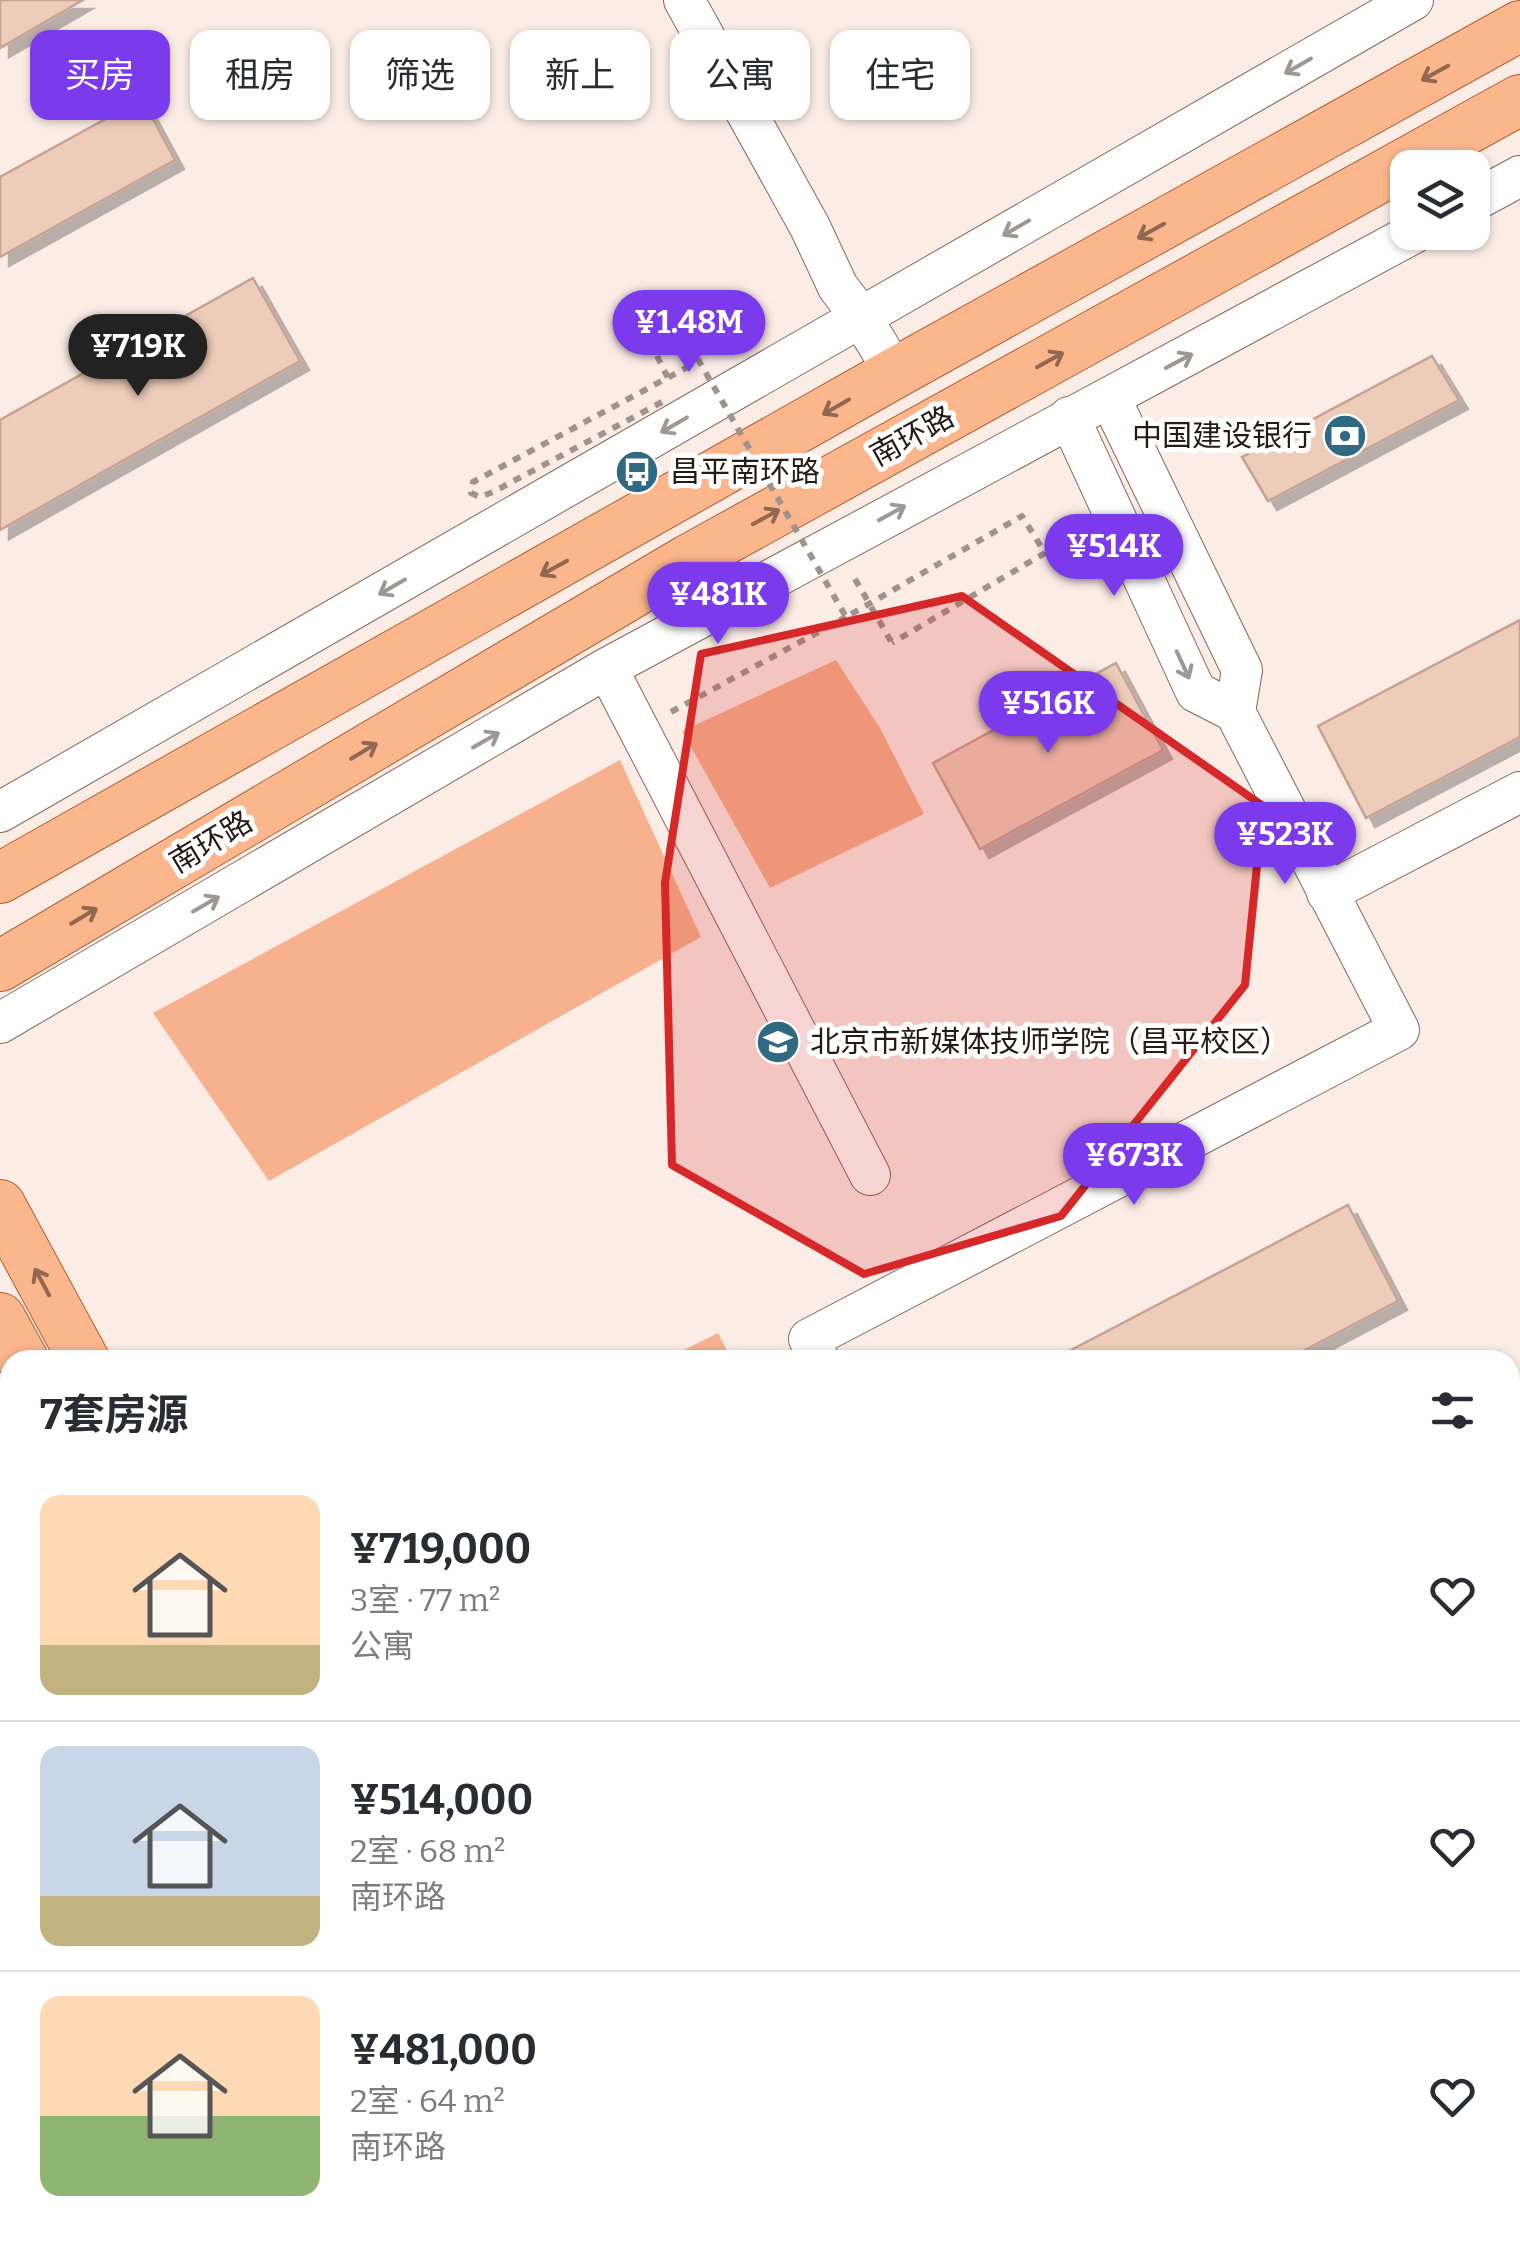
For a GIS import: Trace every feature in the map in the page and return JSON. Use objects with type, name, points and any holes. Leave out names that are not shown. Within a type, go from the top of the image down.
[{"type":"main road","name":"南环路","points":[[0,878],[894,373],[1520,26]]},
{"type":"main road","name":"南环路","points":[[0,966],[688,560],[1520,100]]},
{"type":"main road","points":[[0,1204],[79,1350]]},
{"type":"main road","points":[[0,1318],[18,1350]]},
{"type":"street","points":[[684,0],[810,228],[838,287],[894,373]]},
{"type":"street","points":[[0,812],[1413,0]]},
{"type":"street","points":[[1490,192],[1520,176]]},
{"type":"street","points":[[0,1023],[607,668],[1390,246]]},
{"type":"street","points":[[1110,398],[1242,670],[1235,712]]},
{"type":"street","points":[[814,1350],[809,1340],[1399,1030],[1235,712],[1196,692],[1068,418]]},
{"type":"street","points":[[607,668],[870,1175]]},
{"type":"street","points":[[1327,893],[1520,792]]},
{"type":"path","points":[[662,402],[493,492],[480,496],[471,492],[473,482],[699,360],[846,616]]},
{"type":"path","points":[[662,717],[846,616],[1022,516],[1045,553],[892,642],[854,578]]},
{"type":"highlighted area","points":[[962,596],[1263,806],[1245,985],[1061,1216],[864,1274],[672,1165],[665,883],[701,654]]},
{"type":"shaded area","points":[[836,660],[880,728],[924,814],[770,888],[682,731]]},
{"type":"shaded area","points":[[620,760],[701,937],[269,1181],[153,1013]]},
{"type":"shaded area","points":[[718,1333],[727,1350],[684,1350]]},
{"type":"building","points":[[0,0],[83,0],[30,30],[0,48]]},
{"type":"building","points":[[104,120],[153,120],[175,160],[0,257],[0,177]]},
{"type":"building","points":[[253,278],[300,361],[0,530],[0,420]]},
{"type":"building","points":[[1432,356],[1459,400],[1268,501],[1242,457]]},
{"type":"building","points":[[1520,620],[1520,737],[1366,818],[1318,726]]},
{"type":"building","points":[[1116,663],[1163,750],[980,849],[933,763]]},
{"type":"building","points":[[1348,1205],[1398,1301],[1305,1350],[1071,1350]]},
{"type":"place","name":"中国建设银行","points":[[1345,436]]},
{"type":"place","name":"昌平南环路","points":[[637,472]]},
{"type":"place","name":"北京市新媒体技师学院（昌平校区）","points":[[778,1042]]}]
